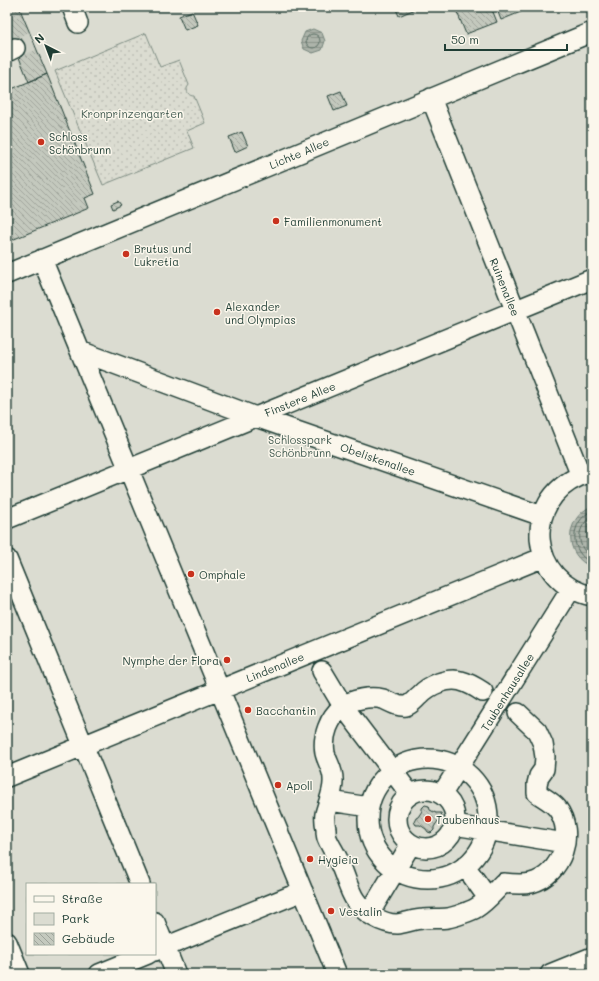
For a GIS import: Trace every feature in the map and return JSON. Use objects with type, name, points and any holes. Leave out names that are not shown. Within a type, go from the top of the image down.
[{"type":"street","name":"Lichte Allee","points":[[7,274],[592,32]]},
{"type":"street","name":"Ruinenallee","points":[[430,98],[515,311],[586,474]]},
{"type":"street","points":[[42,260],[337,974]]},
{"type":"street","name":"Finstere Allee","points":[[7,519],[592,279]]},
{"type":"street","name":"Obeliskenallee","points":[[80,351],[256,417],[542,516]]},
{"type":"street","points":[[586,474],[563,486],[554,494],[547,504],[542,516],[540,540],[544,558],[556,577],[571,589],[592,596]]},
{"type":"street","name":"Lindenallee","points":[[7,777],[544,558]]},
{"type":"street","points":[[7,559],[140,883]]},
{"type":"street","name":"Taubenhausallee","points":[[442,794],[571,589]]},
{"type":"street","points":[[322,671],[343,706],[410,794]]},
{"type":"street","points":[[483,692],[461,681],[447,681],[425,690],[409,705],[400,706],[374,698],[360,700],[343,706],[329,723],[325,734],[325,752],[333,772],[334,781],[330,801],[325,815],[326,837],[340,863],[350,891],[359,906],[369,914],[384,922],[396,924],[424,918],[448,918],[476,908],[503,883],[519,884],[542,878],[560,860],[565,843],[566,830],[562,817],[552,802],[537,793],[539,776],[544,769],[545,758],[543,744],[537,731],[518,713]]},
{"type":"street","points":[[430,760],[440,761],[459,768],[476,783],[485,801],[488,820],[487,830],[479,850],[473,859],[465,866],[455,873],[443,877],[419,879],[407,876],[396,870],[380,856],[368,828],[370,807],[378,787],[392,772],[410,762],[430,760]]},
{"type":"street","points":[[422,789],[432,790],[442,794],[451,803],[455,820],[454,825],[451,833],[438,846],[420,848],[411,844],[398,830],[396,820],[398,810],[402,801],[410,794],[422,789]]},
{"type":"street","points":[[330,801],[370,807]]},
{"type":"street","points":[[454,825],[565,843]]},
{"type":"street","points":[[369,914],[411,844]]},
{"type":"street","points":[[465,866],[488,898]]},
{"type":"street","points":[[176,974],[156,951],[303,891]]},
{"type":"street","points":[[7,942],[20,974]]},
{"type":"street","points":[[99,974],[146,955]]},
{"type":"street","points":[[550,974],[592,957]]},
{"type":"green space","name":"Schlosspark Schönbrunn","points":[[7,7],[592,7],[592,974],[7,974]]},
{"type":"green space","name":"Kronprinzengarten","points":[[146,33],[160,67],[179,60],[189,85],[187,88],[188,93],[194,96],[205,123],[187,131],[194,148],[103,185],[55,71]]},
{"type":"water","points":[[313,29],[322,33],[325,41],[322,50],[313,53],[304,49],[301,41],[305,32]]},
{"type":"water","points":[[592,506],[592,567],[583,562],[576,555],[572,546],[571,537],[572,528],[576,519]]},
{"type":"building","points":[[19,7],[47,74],[29,82],[7,28],[7,11]]},
{"type":"building","points":[[395,7],[414,7],[415,9],[399,16]]},
{"type":"building","points":[[455,7],[491,7],[497,22],[466,34]]},
{"type":"building","points":[[496,7],[533,7],[501,20]]},
{"type":"building","points":[[192,11],[198,25],[185,30],[179,16]]},
{"type":"building","name":"Schloss Schönbrunn","points":[[47,74],[95,194],[85,198],[89,208],[7,242],[7,91]]},
{"type":"building","points":[[341,91],[347,106],[334,111],[328,96]]},
{"type":"building","points":[[242,132],[248,146],[235,152],[229,137]]},
{"type":"building","points":[[118,201],[121,205],[113,209],[111,204]]},
{"type":"building","name":"Taubenhaus","points":[[425,805],[429,806],[430,810],[436,813],[441,813],[442,816],[441,820],[438,821],[431,833],[420,825],[416,825],[414,822]]},
{"type":"tunnel","points":[[15,48],[33,41]]},
{"type":"place","name":"Schloss Schönbrunn","points":[[41,142]]},
{"type":"place","name":"Familienmonument","points":[[276,221]]},
{"type":"place","name":"Brutus und Lukretia","points":[[126,254]]},
{"type":"place","name":"Alexander und Olympias","points":[[217,312]]},
{"type":"place","name":"Omphale","points":[[191,574]]},
{"type":"place","name":"Nymphe der Flora","points":[[227,660]]},
{"type":"place","name":"Bacchantin","points":[[248,710]]},
{"type":"place","name":"Apoll","points":[[278,785]]},
{"type":"place","name":"Taubenhaus","points":[[428,819]]},
{"type":"place","name":"Hygieia","points":[[310,859]]},
{"type":"place","name":"Vestalin","points":[[331,911]]}]
